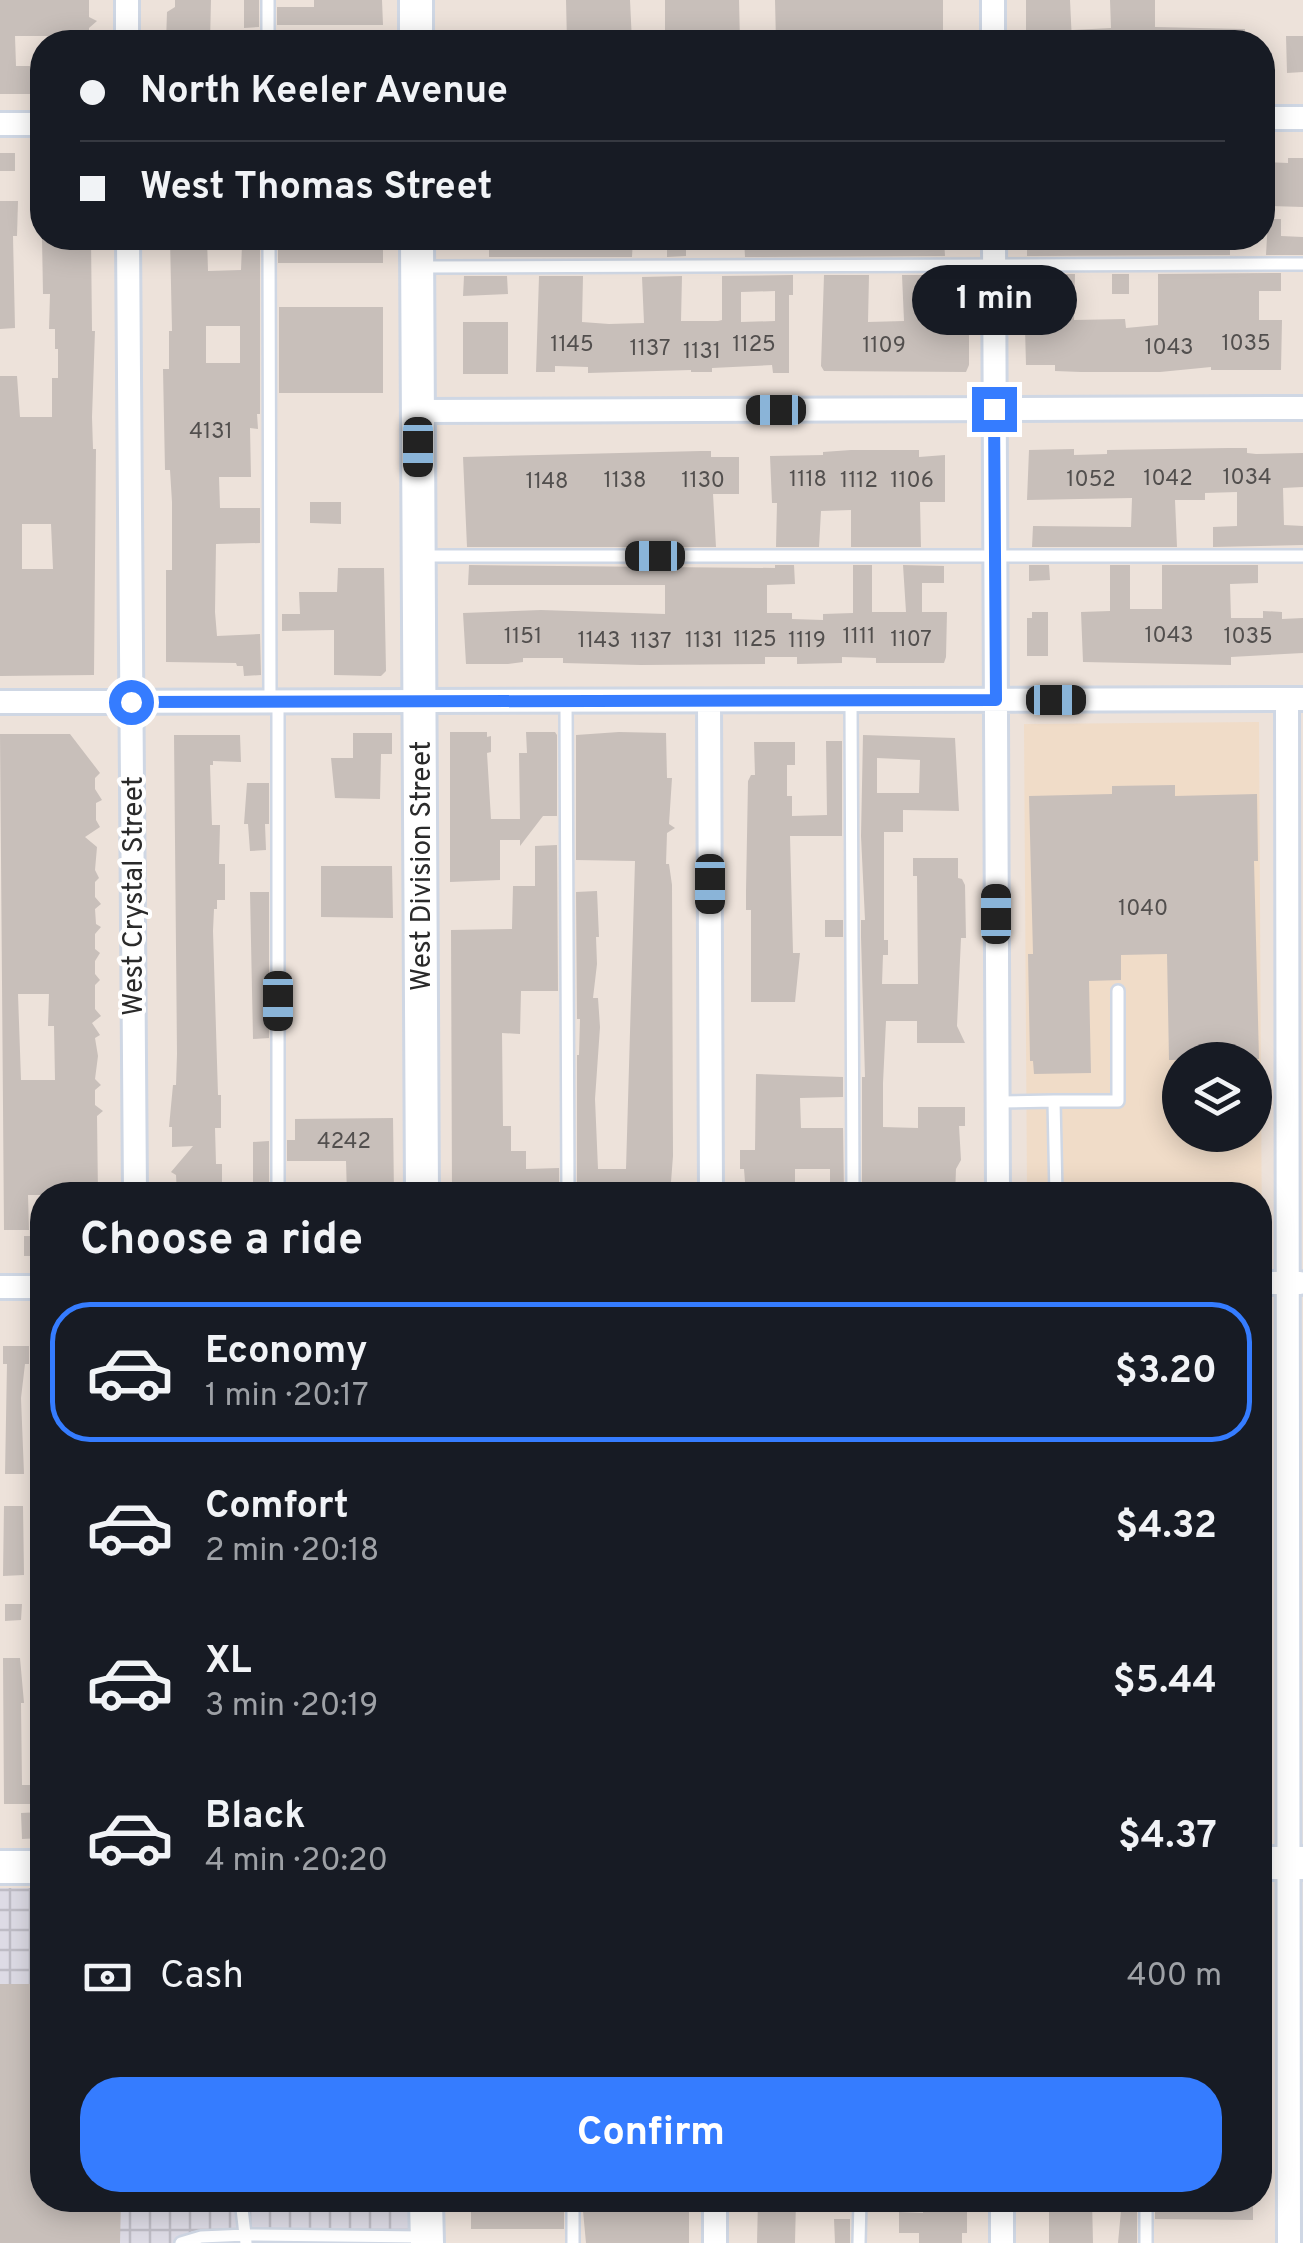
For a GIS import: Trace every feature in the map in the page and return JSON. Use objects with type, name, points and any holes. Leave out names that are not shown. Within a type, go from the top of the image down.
[{"type":"main road","points":[[416,0],[416,30]]},
{"type":"main road","name":"West Division Street","points":[[417,252],[422,1182]]},
{"type":"main road","points":[[0,1868],[30,1867]]},
{"type":"main road","points":[[426,2212],[427,2240]]},
{"type":"street","points":[[127,0],[127,30]]},
{"type":"street","points":[[993,0],[993,30]]},
{"type":"street","points":[[1275,118],[1303,118]]},
{"type":"street","points":[[0,124],[30,124]]},
{"type":"street","name":"West Crystal Street","points":[[128,250],[134,1182]]},
{"type":"street","points":[[994,250],[998,1182]]},
{"type":"street","points":[[418,411],[1303,408]]},
{"type":"street","points":[[0,702],[1295,699],[1295,1283],[1284,1863],[1289,2243]]},
{"type":"street","points":[[709,700],[711,1182]]},
{"type":"street","points":[[0,1287],[30,1287]]},
{"type":"street","points":[[714,2212],[715,2243]]},
{"type":"street","points":[[1002,2212],[1002,2243]]},
{"type":"lane","points":[[268,0],[268,30]]},
{"type":"lane","points":[[269,250],[278,1182]]},
{"type":"lane","points":[[417,252],[994,265],[1303,264]]},
{"type":"lane","points":[[419,556],[1303,556]]},
{"type":"lane","points":[[851,700],[853,1182]]},
{"type":"lane","points":[[566,701],[568,1182]]},
{"type":"lane","points":[[997,1102],[1118,1101],[1118,991]]},
{"type":"lane","points":[[1054,1101],[1056,1182]]},
{"type":"lane","points":[[243,2212],[246,2239]]},
{"type":"lane","points":[[573,2212],[573,2243]]},
{"type":"lane","points":[[859,2243],[860,2212]]},
{"type":"lane","points":[[1146,2212],[1146,2243]]},
{"type":"lane","points":[[181,2243],[201,2237],[427,2240]]},
{"type":"shaded area","points":[[1259,722],[1261,1042],[1162,1042],[1162,1152],[1261,1152],[1262,1182],[1027,1182],[1024,724]]},
{"type":"shaded area","points":[[0,1888],[30,1888],[30,2212],[411,2212],[412,2243],[0,2243]]},
{"type":"building","points":[[0,0],[89,0],[89,17],[97,21],[89,30],[30,30],[30,36],[15,36],[16,66],[30,66],[30,94],[0,94]]},
{"type":"building","points":[[175,0],[211,0],[210,30],[166,30],[167,12],[175,7]]},
{"type":"building","points":[[244,0],[259,0],[259,27],[244,28]]},
{"type":"building","points":[[314,0],[382,0],[383,25],[277,25],[277,7],[314,7]]},
{"type":"building","points":[[566,0],[630,0],[631,30],[567,30]]},
{"type":"building","points":[[665,0],[739,0],[740,30],[665,30]]},
{"type":"building","points":[[775,0],[943,0],[943,30],[776,30]]},
{"type":"building","points":[[1026,0],[1070,0],[1071,30],[1026,30]]},
{"type":"building","points":[[1110,0],[1155,0],[1155,27],[1245,30],[1073,30],[1111,28]]},
{"type":"building","points":[[1286,36],[1303,36],[1303,72],[1287,73]]},
{"type":"building","points":[[0,153],[15,153],[15,171],[0,171]]},
{"type":"building","points":[[1288,158],[1303,158],[1303,207],[1275,206],[1275,162],[1288,163]]},
{"type":"building","points":[[0,201],[18,201],[17,236],[13,236],[15,328],[0,329]]},
{"type":"building","points":[[1275,219],[1281,219],[1281,236],[1303,237],[1303,255],[1266,255],[1266,250],[1275,250]]},
{"type":"building","points":[[42,250],[91,250],[95,331],[92,417],[96,449],[94,675],[0,676],[0,376],[17,376],[20,417],[52,417],[52,378],[58,378],[58,349],[55,329],[49,329],[50,294],[43,294]],"holes":[[[22,524],[51,524],[53,569],[22,569]]]},
{"type":"building","points":[[170,250],[207,250],[208,271],[241,270],[242,250],[260,250],[260,414],[258,429],[250,428],[251,477],[219,477],[220,508],[260,508],[260,543],[216,544],[215,612],[217,636],[260,634],[261,675],[244,676],[243,666],[236,663],[166,662],[166,570],[172,570],[172,502],[170,470],[165,470],[163,369],[169,369]],"holes":[[[206,326],[240,326],[240,363],[206,363]]]},
{"type":"building","points":[[278,250],[383,250],[383,263],[278,263]]},
{"type":"building","points":[[489,250],[632,250],[632,257],[489,257]]},
{"type":"building","points":[[667,250],[686,250],[686,256],[667,257]]},
{"type":"building","points":[[745,250],[945,250],[945,256],[745,257]]},
{"type":"building","points":[[1027,250],[1230,250],[1230,255],[1027,256]]},
{"type":"building","points":[[1281,273],[1281,291],[1259,291],[1259,320],[1282,320],[1281,370],[1211,367],[1160,372],[1081,372],[1055,371],[1055,365],[1026,365],[1025,328],[1053,328],[1053,322],[1058,321],[1057,292],[1026,291],[1026,274],[1075,274],[1074,320],[1125,319],[1126,328],[1158,325],[1158,274]]},
{"type":"building","points":[[1112,274],[1129,274],[1129,294],[1112,294]]},
{"type":"building","points":[[793,275],[793,295],[789,295],[789,373],[773,373],[772,365],[712,368],[712,372],[588,373],[588,367],[555,366],[555,372],[536,372],[539,276],[583,276],[582,322],[609,324],[644,323],[642,277],[682,276],[681,321],[722,320],[722,276]],"holes":[[[775,291],[775,321],[741,322],[741,292]]]},
{"type":"building","points":[[824,275],[869,275],[868,322],[904,321],[902,275],[946,275],[944,321],[969,321],[966,372],[824,371]]},
{"type":"building","points":[[464,276],[507,276],[508,294],[463,296]]},
{"type":"building","points":[[279,307],[383,307],[383,393],[279,393]]},
{"type":"building","points":[[463,322],[508,322],[508,374],[463,374]]},
{"type":"building","points":[[1247,448],[1247,453],[1256,454],[1303,453],[1303,487],[1283,488],[1284,525],[1303,526],[1303,545],[1213,547],[1213,527],[1237,526],[1237,492],[1205,493],[1205,500],[1175,500],[1177,547],[1032,547],[1033,526],[1131,527],[1132,498],[1027,500],[1029,450],[1074,449],[1074,455],[1107,454],[1107,450]]},
{"type":"building","points":[[919,450],[919,457],[945,455],[945,502],[920,502],[921,547],[851,547],[851,510],[821,511],[819,547],[776,547],[777,503],[772,503],[770,456]]},
{"type":"building","points":[[711,451],[711,457],[739,457],[739,494],[713,494],[716,547],[467,547],[463,457]]},
{"type":"building","points":[[310,502],[341,502],[341,524],[310,523]]},
{"type":"building","points":[[469,565],[775,568],[794,565],[795,584],[767,585],[767,613],[792,613],[792,619],[823,620],[823,614],[853,613],[853,565],[872,565],[872,612],[906,612],[903,565],[944,566],[944,583],[922,583],[922,612],[947,612],[946,657],[944,663],[876,663],[876,658],[842,657],[842,663],[797,664],[797,657],[765,657],[765,664],[641,665],[523,658],[523,662],[508,664],[466,664],[463,613],[541,610],[665,614],[665,585],[468,585]]},
{"type":"building","points":[[1029,565],[1049,565],[1050,580],[1029,581]]},
{"type":"building","points":[[1110,565],[1130,565],[1130,609],[1162,609],[1162,565],[1258,565],[1258,583],[1230,584],[1231,618],[1263,618],[1263,611],[1282,612],[1282,619],[1303,618],[1303,653],[1231,657],[1231,665],[1083,662],[1081,612],[1110,611]]},
{"type":"building","points":[[338,568],[384,568],[386,671],[381,676],[334,675],[334,630],[282,631],[282,614],[300,614],[299,592],[337,592]]},
{"type":"building","points":[[1032,612],[1048,612],[1048,656],[1027,656],[1027,618],[1032,618]]},
{"type":"building","points":[[450,732],[487,732],[487,737],[491,736],[491,752],[487,753],[491,819],[520,819],[519,753],[527,753],[526,732],[557,735],[557,816],[543,816],[520,846],[520,840],[500,840],[500,880],[450,882]]},
{"type":"building","points":[[353,733],[392,733],[392,754],[381,754],[380,799],[335,798],[331,758],[353,758]]},
{"type":"building","points":[[666,733],[667,778],[672,778],[669,824],[675,828],[667,833],[666,864],[672,885],[671,1182],[577,1182],[580,1019],[576,892],[597,891],[599,937],[593,998],[598,998],[600,1027],[595,1099],[598,1169],[626,1169],[635,861],[576,860],[576,735]]},
{"type":"building","points":[[0,734],[70,734],[100,773],[95,778],[95,789],[102,800],[96,803],[100,827],[85,837],[97,847],[95,870],[99,878],[95,882],[95,897],[101,904],[95,909],[96,924],[101,927],[95,934],[95,949],[100,953],[95,961],[95,974],[100,980],[95,985],[95,1009],[101,1016],[92,1023],[100,1035],[95,1038],[95,1079],[101,1085],[95,1090],[95,1105],[103,1111],[97,1116],[98,1182],[30,1182],[29,1230],[4,1230]],"holes":[[[18,994],[49,994],[48,1026],[54,1026],[55,1080],[21,1080]]]},
{"type":"building","points":[[174,735],[240,735],[241,762],[213,761],[210,765],[212,825],[220,825],[219,864],[225,864],[225,900],[217,900],[213,931],[221,1095],[221,1128],[215,1128],[216,1164],[222,1164],[222,1182],[176,1182],[171,1172],[193,1146],[172,1147],[169,1127],[177,1054]]},
{"type":"building","points":[[863,735],[955,738],[959,811],[903,810],[903,832],[884,832],[884,940],[888,940],[888,955],[883,955],[882,984],[918,984],[917,876],[913,876],[913,858],[958,858],[958,878],[965,885],[966,938],[961,938],[957,1026],[965,1043],[917,1043],[917,1021],[886,1021],[883,1083],[883,1127],[918,1128],[918,1107],[965,1107],[965,1126],[959,1126],[961,1160],[956,1182],[862,1182],[865,1077],[861,920],[865,920],[861,836]],"holes":[[[877,758],[920,760],[919,793],[877,793]]]},
{"type":"building","points":[[826,741],[842,741],[842,836],[790,836],[793,953],[800,953],[795,1002],[751,1002],[751,910],[746,910],[746,891],[748,781],[755,775],[754,742],[795,742],[795,765],[787,765],[787,796],[792,796],[792,816],[827,815]]},
{"type":"building","points":[[247,783],[269,783],[266,850],[250,851],[248,824],[244,824]]},
{"type":"building","points":[[1175,785],[1175,796],[1257,794],[1258,861],[1254,861],[1259,1042],[1169,1042],[1167,954],[1121,955],[1121,980],[1089,981],[1091,1073],[1034,1074],[1030,1061],[1028,954],[1033,954],[1029,796],[1112,794],[1112,786]]},
{"type":"building","points":[[557,845],[558,991],[521,991],[520,1034],[502,1033],[503,1126],[511,1126],[511,1151],[526,1151],[526,1169],[559,1168],[559,1182],[452,1182],[451,930],[512,929],[513,886],[535,886],[535,846]]},
{"type":"building","points":[[321,866],[392,866],[393,918],[321,917]]},
{"type":"building","points":[[250,892],[269,892],[269,1038],[253,1039]]},
{"type":"building","points":[[825,920],[843,920],[843,937],[825,937]]},
{"type":"building","points":[[756,1074],[843,1077],[843,1097],[800,1098],[801,1128],[843,1128],[844,1182],[830,1182],[830,1169],[795,1169],[795,1182],[745,1182],[740,1150],[755,1150]]},
{"type":"building","points":[[393,1118],[394,1182],[347,1182],[346,1161],[287,1161],[287,1140],[295,1140],[295,1119]]},
{"type":"building","points":[[269,1141],[269,1182],[253,1182],[253,1142]]},
{"type":"building","points":[[24,1236],[30,1236],[30,1256],[24,1256]]},
{"type":"building","points":[[3,1346],[29,1346],[21,1398],[24,1474],[5,1474],[7,1364],[3,1364]]},
{"type":"building","points":[[4,1506],[23,1506],[24,1575],[3,1576]]},
{"type":"building","points":[[5,1604],[22,1604],[21,1620],[5,1621]]},
{"type":"building","points":[[3,1658],[20,1658],[24,1703],[22,1785],[30,1785],[30,1804],[4,1804]]},
{"type":"building","points":[[21,1813],[30,1813],[30,1839],[22,1839]]},
{"type":"building","points":[[0,1984],[30,1984],[30,2212],[121,2212],[120,2243],[0,2243]]},
{"type":"building","points":[[471,2212],[564,2212],[564,2229],[471,2229]]},
{"type":"building","points":[[583,2212],[689,2212],[689,2243],[586,2243]]},
{"type":"building","points":[[758,2212],[796,2212],[795,2243],[757,2243]]},
{"type":"building","points":[[899,2212],[967,2212],[967,2233],[962,2233],[962,2243],[919,2243],[919,2233],[899,2233]]},
{"type":"building","points":[[1049,2212],[1092,2212],[1093,2243],[1049,2243]]},
{"type":"building","points":[[1121,2212],[1137,2212],[1137,2243],[1118,2243]]},
{"type":"building","points":[[1155,2212],[1253,2212],[1253,2220],[1155,2219]]},
{"type":"building","points":[[834,2219],[850,2219],[850,2243],[835,2243]]},
{"type":"route","points":[[131,702],[996,700],[994,409]]}]
